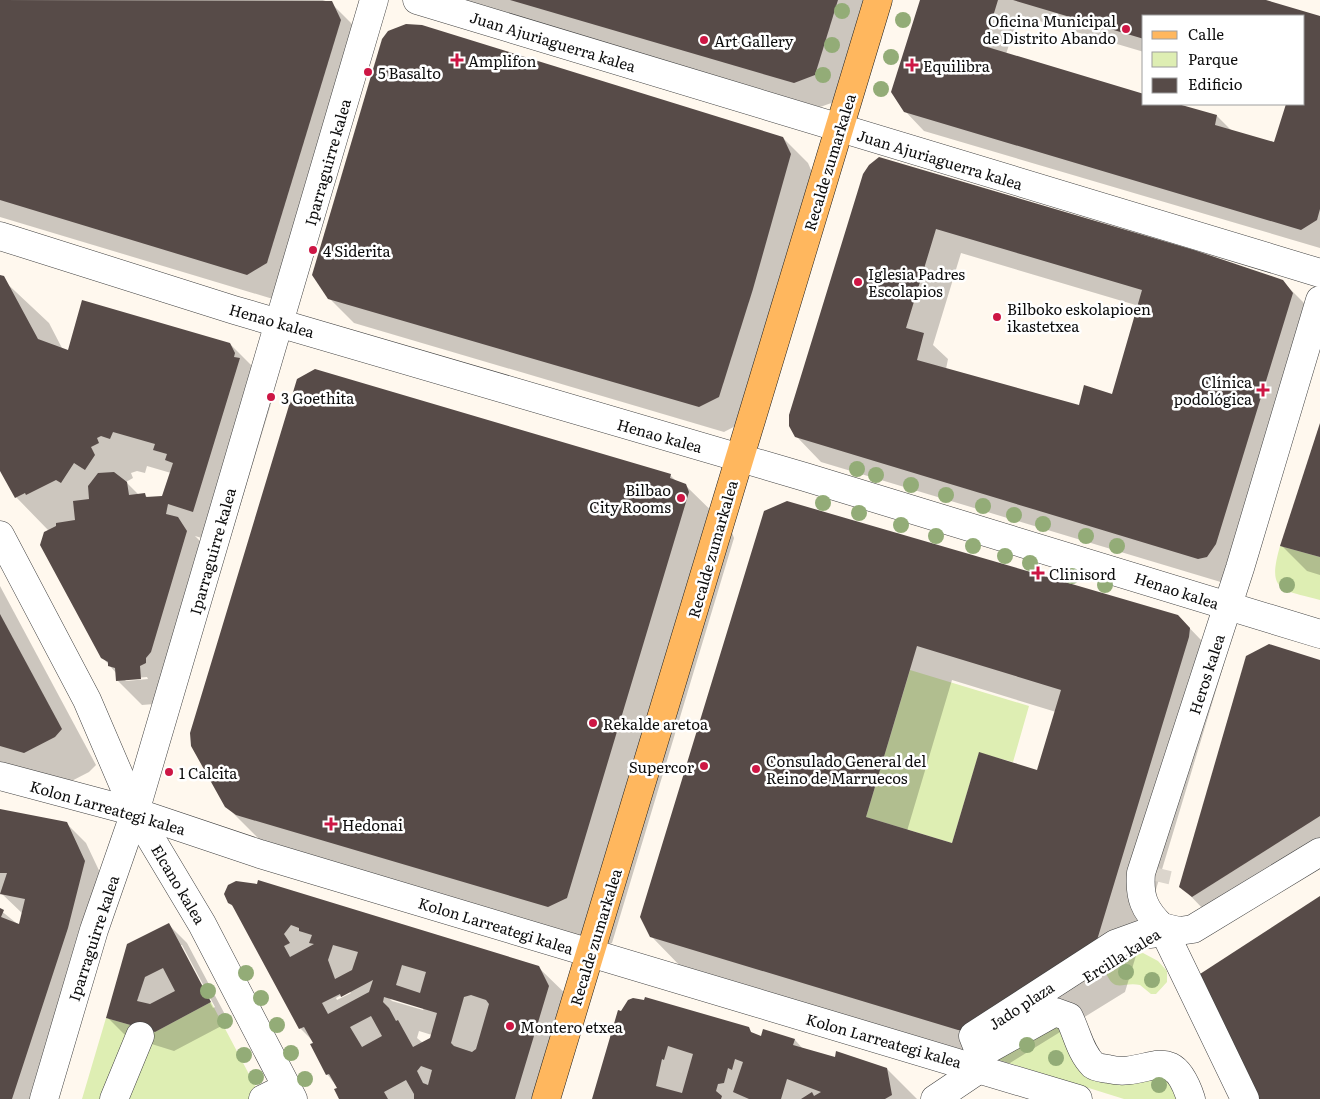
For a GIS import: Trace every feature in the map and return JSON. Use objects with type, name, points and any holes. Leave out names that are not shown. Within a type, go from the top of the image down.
[{"type":"main road","name":"Recalde zumarkalea","points":[[546,1099],[878,0]]},
{"type":"street","name":"Iparraguirre kalea","points":[[44,1099],[94,930],[136,812],[374,0]]},
{"type":"street","name":"Juan Ajuriaguerra kalea","points":[[417,0],[1320,273]]},
{"type":"street","name":"Henao kalea","points":[[0,236],[279,322],[739,457],[1320,634]]},
{"type":"street","name":"Heros kalea","points":[[1162,927],[1142,904],[1140,889],[1143,866],[1228,606],[1320,300]]},
{"type":"street","name":"Elcano kalea","points":[[0,535],[87,700],[136,812],[202,924],[281,1095]]},
{"type":"street","name":"Kolon Larreategi kalea","points":[[0,776],[136,812],[260,854],[952,1059],[979,1057],[1078,1099]]},
{"type":"street","points":[[1158,868],[1172,824],[1172,778]]},
{"type":"street","name":"Ercilla kalea","points":[[935,1099],[979,1057],[1162,927],[1179,931],[1193,929],[1320,852]]},
{"type":"street","points":[[1162,927],[1245,1099]]},
{"type":"street","name":"Jado plaza","points":[[979,1057],[980,1054],[1056,1012],[1069,1017],[1082,1050],[1095,1066],[1116,1071],[1135,1071],[1153,1064],[1170,1066],[1185,1080],[1191,1099]]},
{"type":"street","points":[[114,1099],[140,1036]]},
{"type":"green space","points":[[1280,546],[1320,557],[1320,600],[1286,590],[1280,586],[1276,580],[1275,572]]},
{"type":"green space","points":[[910,670],[1029,706],[1013,762],[979,753],[952,843],[866,817]]},
{"type":"green space","points":[[1143,953],[1158,961],[1167,971],[1167,982],[1156,994],[1151,994],[1140,985],[1116,985],[1109,979],[1106,973],[1113,964],[1122,958]]},
{"type":"green space","points":[[211,1002],[262,1099],[82,1099],[106,1018],[155,1032]]},
{"type":"green space","points":[[1055,1012],[1095,1066],[1153,1064],[1191,1099],[1124,1099],[980,1054]]},
{"type":"building","points":[[0,0],[332,1],[341,20],[267,263],[247,275],[0,200]]},
{"type":"building","points":[[510,0],[838,0],[815,75],[794,83]]},
{"type":"building","points":[[920,0],[998,0],[984,46],[1142,93],[1142,105],[1182,105],[1217,115],[1215,125],[1274,142],[1286,105],[1305,105],[1305,15],[1142,15],[1142,38],[1013,0],[1266,0],[1320,16],[1320,209],[1317,220],[1301,230],[904,112],[891,92]]},
{"type":"building","points":[[406,24],[422,25],[783,137],[791,154],[753,289],[719,397],[699,407],[328,299],[312,275],[382,39],[388,31]]},
{"type":"building","name":"Bilboko eskolapioen ikastetxea","points":[[879,157],[1194,250],[1283,280],[1293,293],[1216,544],[1207,557],[1198,559],[795,437],[789,426],[789,415],[863,174],[869,165]],"holes":[[[936,229],[1142,290],[1112,394],[1084,385],[1079,405],[917,360],[924,333],[906,328]]]},
{"type":"building","points":[[0,275],[4,276],[38,339],[68,350],[82,300],[230,343],[235,353],[234,357],[240,358],[193,512],[168,504],[166,514],[178,517],[187,531],[151,652],[146,658],[146,663],[140,666],[141,679],[116,681],[115,668],[108,666],[108,662],[101,658],[40,545],[44,532],[56,526],[56,523],[75,520],[73,501],[89,499],[88,486],[98,473],[114,472],[127,482],[129,495],[145,493],[146,497],[162,496],[173,463],[165,460],[167,454],[153,450],[155,444],[113,432],[110,439],[101,436],[97,438],[99,443],[91,447],[95,455],[85,470],[74,463],[61,483],[56,480],[26,495],[25,493],[15,498],[0,471]]},
{"type":"building","points":[[315,369],[671,474],[670,478],[686,484],[689,492],[567,898],[548,907],[236,815],[225,807],[191,746],[190,733],[297,379]]},
{"type":"building","points":[[1320,423],[1320,557],[1280,546]]},
{"type":"building","points":[[787,501],[1178,615],[1190,628],[1189,637],[1094,950],[967,1031],[958,1030],[650,937],[640,917],[764,511]],"holes":[[[917,646],[1061,690],[1037,770],[979,752],[952,843],[866,817]]]},
{"type":"building","points":[[0,614],[62,729],[55,737],[24,753],[0,746]]},
{"type":"building","points":[[1269,644],[1320,660],[1320,816],[1192,897],[1179,887],[1246,656]]},
{"type":"building","points":[[0,809],[67,822],[85,861],[68,928],[12,1099],[0,1099],[0,908],[4,910],[1,917],[19,924],[25,899],[0,894],[7,873],[0,873]]},
{"type":"building","points":[[258,880],[539,966],[549,986],[515,1099],[414,1099],[414,1094],[406,1080],[384,1092],[388,1099],[339,1099],[334,1089],[337,1088],[329,1074],[326,1075],[310,1044],[313,1043],[304,1027],[299,1029],[232,905],[228,903],[224,894],[228,885],[236,881],[257,884]],"holes":[[[291,925],[299,928],[299,931],[312,935],[309,943],[314,944],[290,957],[284,946],[290,943],[284,934]],[[333,945],[358,952],[352,970],[335,979],[328,960]],[[402,965],[426,972],[420,993],[396,985]],[[373,980],[369,992],[328,1014],[322,1003],[340,994],[341,997]],[[471,995],[486,1000],[489,1004],[476,1049],[472,1052],[454,1046],[451,1043],[464,997]],[[384,997],[437,1013],[430,1038],[413,1047],[389,1008],[383,1002]],[[371,1016],[382,1036],[362,1047],[350,1027]],[[421,1066],[432,1070],[428,1085],[423,1083],[417,1071]]]},
{"type":"building","points":[[1320,896],[1320,1099],[1259,1099],[1200,974]]},
{"type":"building","points":[[169,923],[211,1002],[155,1032],[106,1018],[127,944]],"holes":[[[163,968],[175,991],[150,1004],[137,1001],[145,977]]]},
{"type":"building","points":[[645,997],[749,1027],[751,1032],[761,1036],[763,1029],[795,1039],[793,1045],[835,1057],[836,1051],[887,1068],[892,1095],[885,1099],[801,1099],[812,1092],[814,1096],[821,1092],[787,1079],[781,1099],[749,1099],[733,1092],[743,1062],[735,1059],[732,1070],[728,1068],[724,1083],[718,1084],[716,1091],[722,1096],[721,1099],[592,1099],[618,1010],[621,1011],[628,1000],[633,998],[644,1000]],"holes":[[[668,1046],[693,1054],[682,1093],[656,1086],[662,1059],[664,1060]]]},
{"type":"tunnel","points":[[1155,881],[1158,868]]},
{"type":"place","name":"Oficina Municipal de Distrito Abando","points":[[1126,29]]},
{"type":"place","name":"Art Gallery","points":[[704,40]]},
{"type":"place","name":"Amplifon","points":[[457,60]]},
{"type":"place","name":"Equilibra","points":[[912,65]]},
{"type":"place","name":"5 Basalto","points":[[368,72]]},
{"type":"place","name":"4 Siderita","points":[[313,250]]},
{"type":"place","name":"Iglesia Padres Escolapios","points":[[858,282]]},
{"type":"place","name":"Bilboko eskolapioen ikastetxea","points":[[997,317]]},
{"type":"place","name":"Clínica podológica","points":[[1263,390]]},
{"type":"place","name":"3 Goethita","points":[[271,397]]},
{"type":"place","name":"Bilbao City Rooms","points":[[681,498]]},
{"type":"place","name":"Clinisord","points":[[1038,573]]},
{"type":"place","name":"Rekalde aretoa","points":[[593,723]]},
{"type":"place","name":"Supercor","points":[[704,766]]},
{"type":"place","name":"Consulado General del Reino de Marruecos","points":[[756,769]]},
{"type":"place","name":"1 Calcita","points":[[169,772]]},
{"type":"place","name":"Hedonai","points":[[331,824]]},
{"type":"place","name":"Montero etxea","points":[[510,1026]]}]
